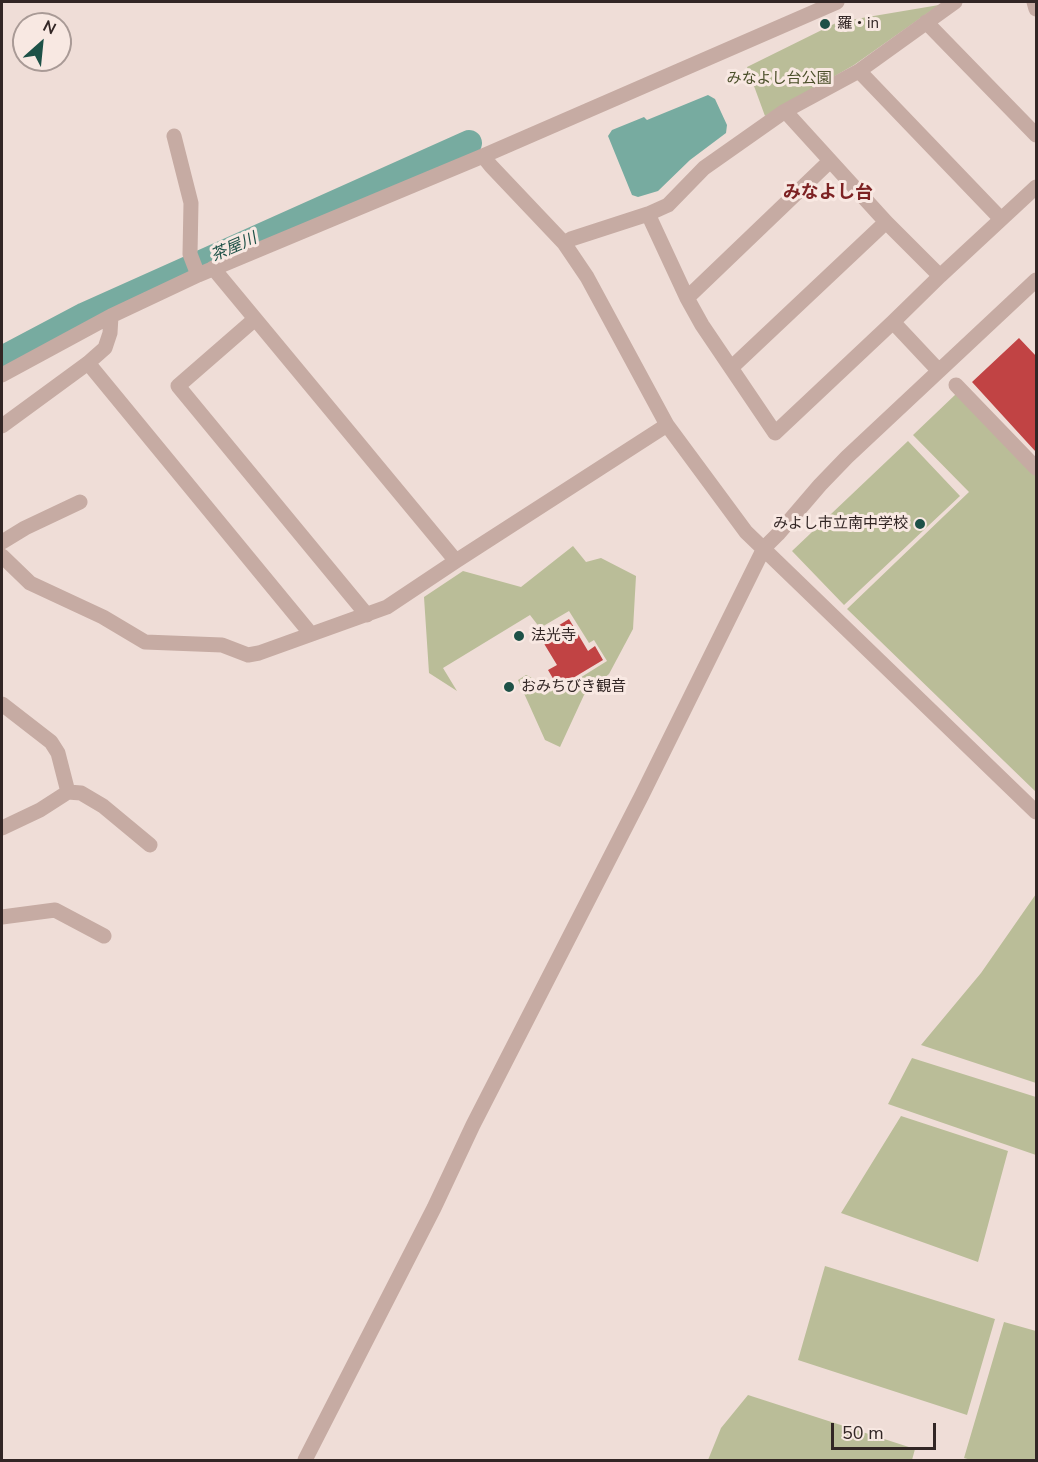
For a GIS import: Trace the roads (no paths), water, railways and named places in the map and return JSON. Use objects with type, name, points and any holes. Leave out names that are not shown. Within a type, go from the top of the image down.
[{"type":"street","points":[[2,375],[195,267],[213,268],[483,156],[837,2]]},
{"type":"street","points":[[564,243],[668,205],[704,168],[785,111],[859,71],[955,2]]},
{"type":"street","points":[[1034,2],[1036,9]]},
{"type":"street","points":[[927,22],[1036,135]]},
{"type":"street","points":[[859,71],[1001,219]]},
{"type":"street","points":[[785,111],[886,222],[940,276]]},
{"type":"street","points":[[174,136],[191,203],[190,254],[195,267]]},
{"type":"street","points":[[483,156],[564,243],[587,277],[667,425],[746,532],[1036,812]]},
{"type":"street","points":[[687,298],[830,161]]},
{"type":"street","points":[[648,214],[702,325],[775,433],[1036,187]]},
{"type":"street","points":[[731,368],[886,222]]},
{"type":"street","points":[[213,268],[456,561]]},
{"type":"street","points":[[305,1461],[434,1208],[473,1125],[642,795],[764,548],[847,457],[1036,280]]},
{"type":"street","points":[[2,426],[105,348],[110,333],[111,316]]},
{"type":"street","points":[[255,319],[178,386],[367,615]]},
{"type":"street","points":[[893,322],[939,371]]},
{"type":"street","points":[[88,363],[311,634]]},
{"type":"street","points":[[956,385],[1036,468]]},
{"type":"street","points":[[2,556],[30,582],[103,617],[145,642],[222,645],[248,655],[259,653],[387,607],[667,425]]},
{"type":"street","points":[[2,542],[25,528],[80,502]]},
{"type":"street","points":[[2,704],[51,742],[58,753],[68,792]]},
{"type":"street","points":[[2,828],[40,810],[68,792],[81,793],[103,806],[150,845]]},
{"type":"street","points":[[2,917],[55,910],[104,936]]},
{"type":"water","points":[[708,95],[715,99],[727,125],[726,133],[690,160],[658,191],[638,197],[632,195],[608,136],[612,130],[644,117],[647,120]]},
{"type":"waterway","name":"茶屋川","points":[[2,359],[85,315],[469,143]]},
{"type":"place","name":"羅・in","points":[[825,24]]},
{"type":"place","name":"みよし市立南中学校","points":[[920,524]]},
{"type":"place","name":"法光寺","points":[[519,636]]},
{"type":"place","name":"おみちびき観音","points":[[509,687]]},
{"type":"district","name":"みなよし台","points":[[828,194]]},
{"type":"park label","name":"みなよし台公園","points":[[779,79]]}]
